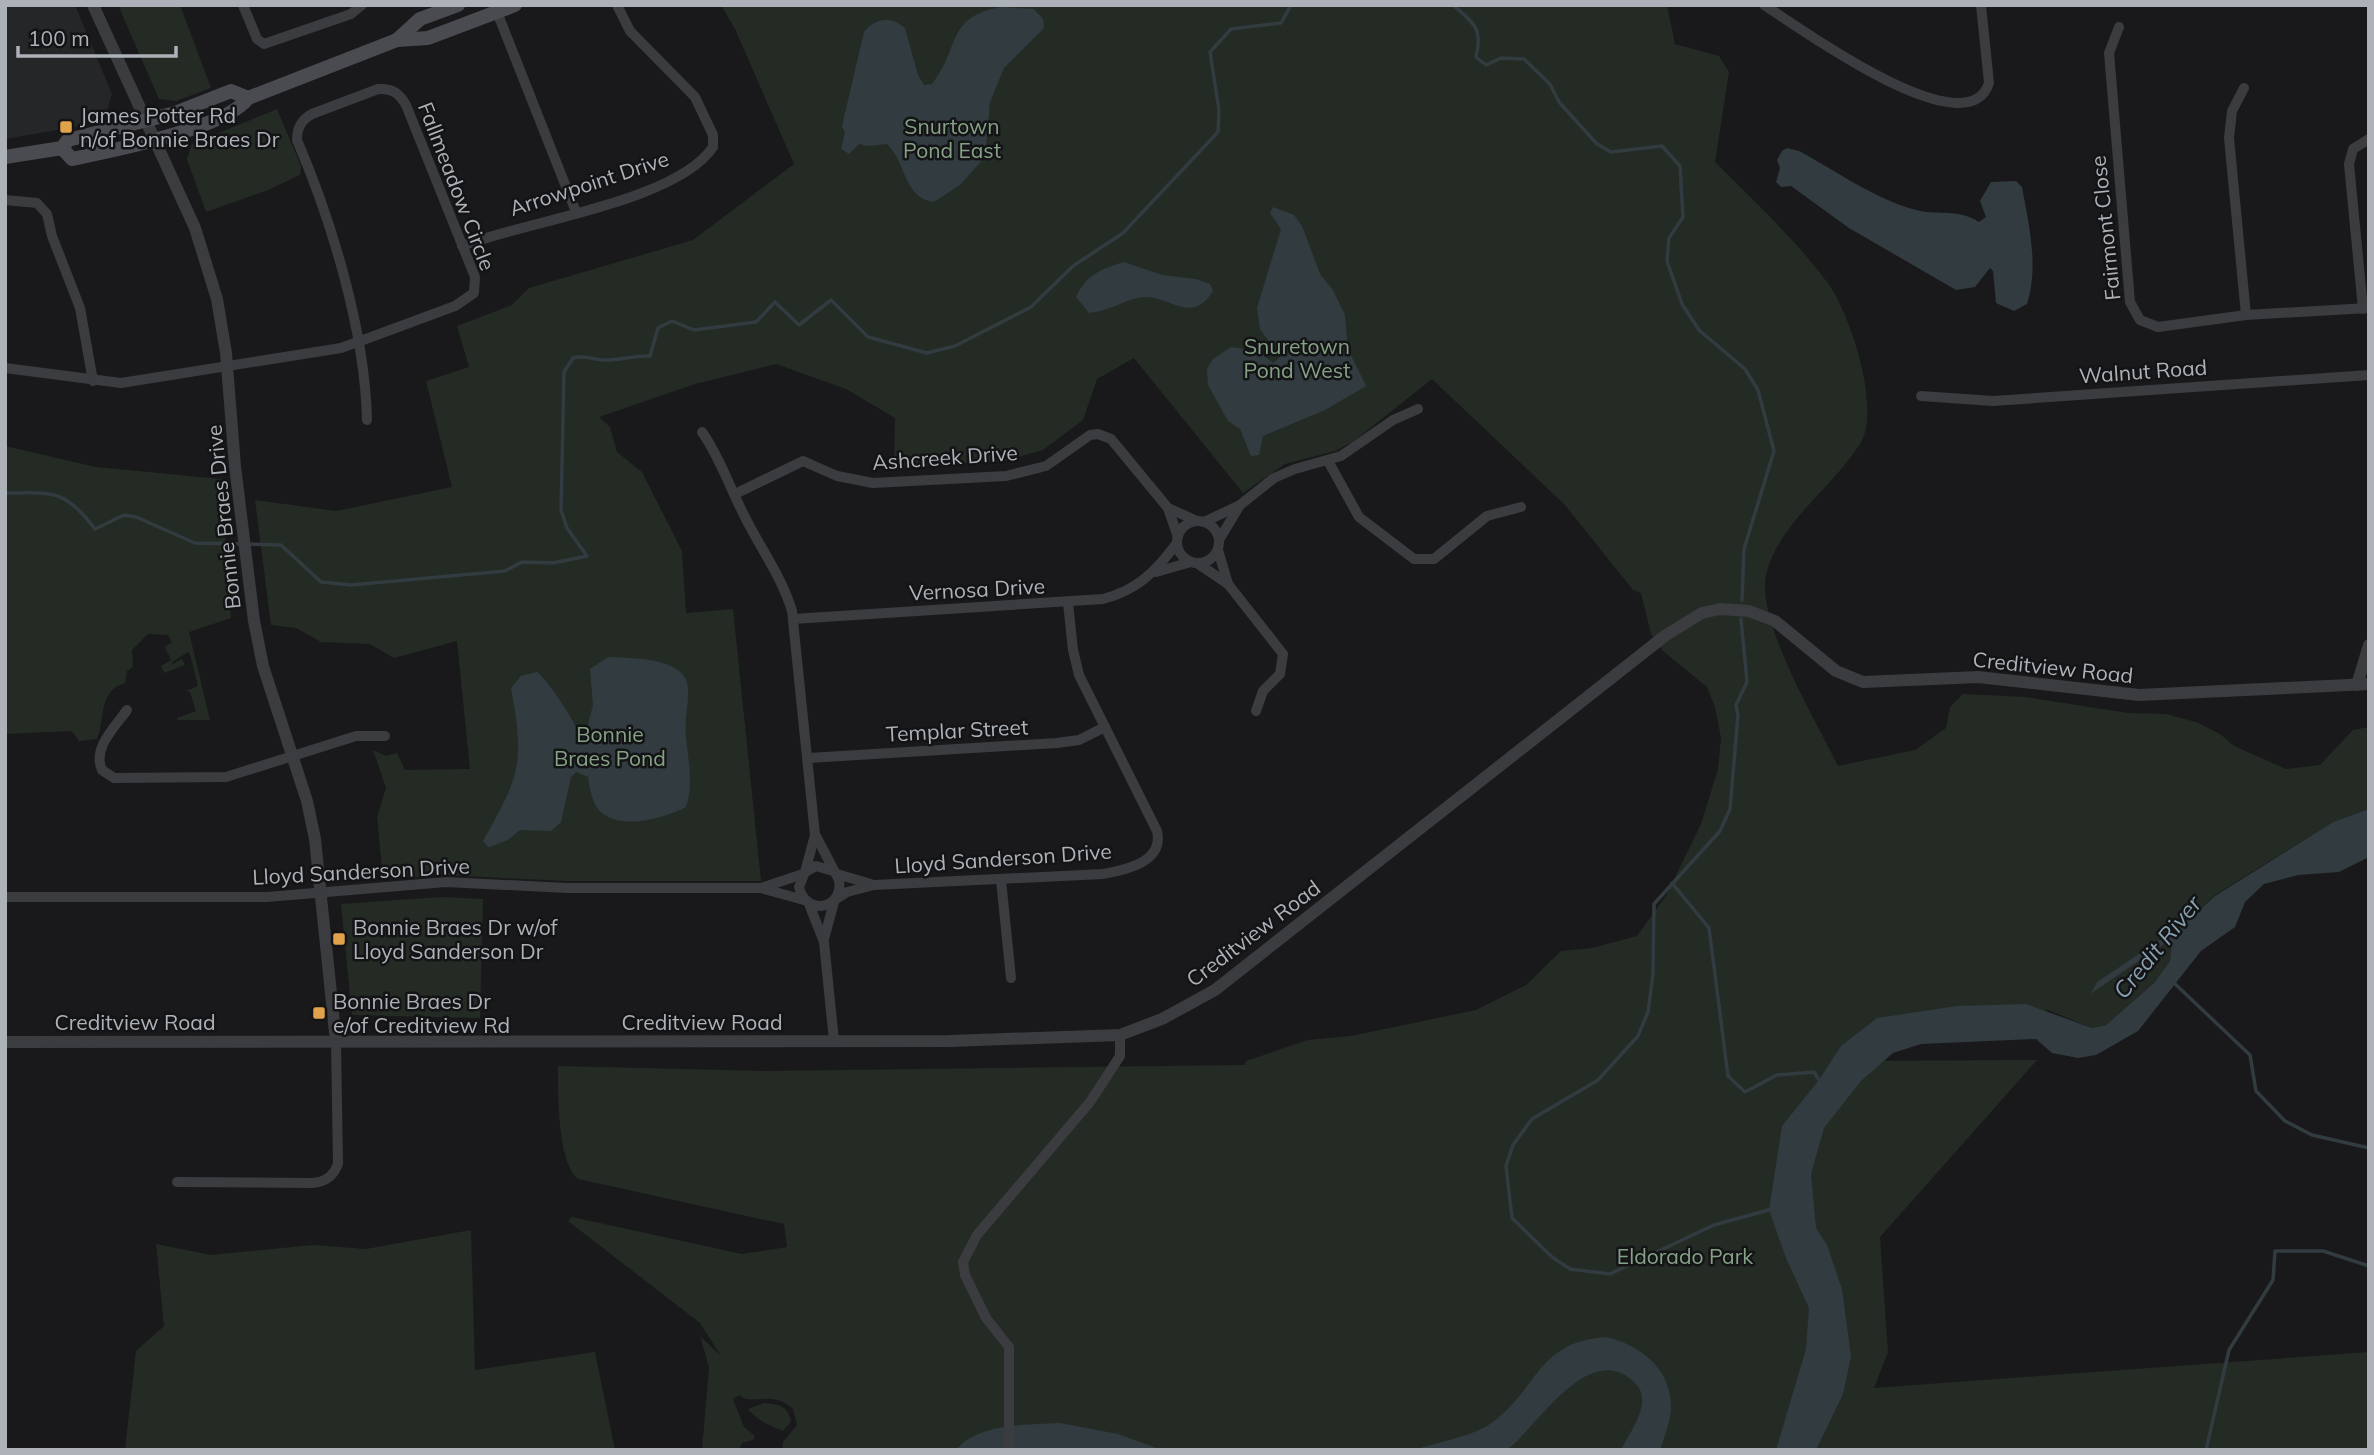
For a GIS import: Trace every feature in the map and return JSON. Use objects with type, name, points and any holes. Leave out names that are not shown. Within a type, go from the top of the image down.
[{"type":"main road","points":[[397,40],[420,19],[458,5]]},
{"type":"main road","points":[[62,148],[72,159],[154,139],[241,109],[248,98],[397,40],[428,38],[516,5]]},
{"type":"main road","points":[[5,157],[62,148],[68,140],[145,121],[231,91],[248,98]]},
{"type":"street","name":"Bonnie Braes Drive","points":[[93,5],[189,215],[217,299],[227,367],[234,466],[254,621],[266,677],[311,817],[322,891],[336,1042]]},
{"type":"street","points":[[243,5],[257,39],[264,44],[351,14],[362,5]]},
{"type":"street","name":"Arrowpoint Drive","points":[[462,246],[503,230],[576,212],[672,181],[704,158],[713,147],[713,135],[695,97],[630,31],[617,5]]},
{"type":"street","points":[[1764,5],[1893,86],[1919,97],[1950,102],[1977,99],[1986,91],[1989,83],[1981,5]]},
{"type":"street","points":[[497,12],[576,212]]},
{"type":"street","name":"Fairmont Close","points":[[2119,27],[2109,53],[2133,312],[2140,320],[2158,327],[2246,315],[2366,308]]},
{"type":"street","points":[[2244,88],[2232,111],[2230,138],[2246,315]]},
{"type":"street","name":"Fallmeadow Circle","points":[[5,368],[93,382],[121,383],[318,352],[357,342],[466,300],[475,286],[462,246],[398,94],[378,89],[304,118],[297,132],[297,140],[328,218],[357,342]]},
{"type":"street","points":[[2366,308],[2349,164],[2353,149],[2369,139]]},
{"type":"street","points":[[5,200],[26,199],[37,203],[47,214],[52,236],[85,326],[93,382]]},
{"type":"street","points":[[357,342],[367,391],[367,420]]},
{"type":"street","name":"Walnut Road","points":[[1921,396],[1993,401],[2369,375]]},
{"type":"street","points":[[1256,711],[1263,691],[1280,674],[1284,659],[1280,649],[1228,584],[1181,555],[1178,540],[1185,526],[1240,505],[1284,473],[1328,461],[1363,444],[1393,420],[1418,409]]},
{"type":"street","points":[[702,432],[714,449],[782,584],[793,619],[815,835],[799,887],[824,942],[834,1041]]},
{"type":"street","name":"Ashcreek Drive","points":[[735,494],[803,461],[837,476],[873,483],[1006,476],[1046,466],[1090,435],[1098,434],[1111,439],[1168,508],[1178,540]]},
{"type":"street","points":[[1328,461],[1350,504],[1364,522],[1414,559],[1434,559],[1487,516],[1521,507]]},
{"type":"street","points":[[1194,563],[1210,560],[1240,505]]},
{"type":"street","name":"Ashcreek Drive","points":[[1168,508],[1201,522]]},
{"type":"street","points":[[1201,522],[1214,529],[1228,584]]},
{"type":"street","name":"Vernosa Drive","points":[[1156,572],[1178,540]]},
{"type":"street","name":"Vernosa Drive","points":[[793,619],[1068,603],[1117,596],[1156,572],[1194,563]]},
{"type":"street","name":"Lloyd Sanderson Drive","points":[[835,901],[847,892],[874,885],[1117,872],[1134,866],[1153,854],[1159,838],[1157,831],[1077,668],[1068,603]]},
{"type":"street","name":"Creditview Road","points":[[5,1042],[834,1041],[1120,1035],[1162,1019],[1215,990],[1666,635],[1702,613],[1735,608],[1762,615],[1775,621],[1836,671],[1863,682],[1978,677],[2139,695],[2363,684]]},
{"type":"street","points":[[2363,684],[2369,645]]},
{"type":"street","points":[[127,710],[103,744],[99,755],[102,770],[114,778],[226,777],[356,736],[385,736]]},
{"type":"street","name":"Templar Street","points":[[808,758],[1057,743],[1079,740],[1105,727]]},
{"type":"street","points":[[815,835],[841,887],[824,942]]},
{"type":"street","points":[[804,873],[816,866],[835,872]]},
{"type":"street","name":"Lloyd Sanderson Drive","points":[[835,872],[874,885]]},
{"type":"street","name":"Lloyd Sanderson Drive","points":[[761,888],[804,873]]},
{"type":"street","points":[[1001,880],[1011,978]]},
{"type":"street","name":"Lloyd Sanderson Drive","points":[[5,897],[256,897],[446,882],[567,888],[761,888],[807,902]]},
{"type":"street","points":[[807,902],[822,907],[835,901]]},
{"type":"street","points":[[1009,1450],[1009,1348],[986,1318],[965,1275],[963,1262],[976,1235],[1090,1102],[1120,1056],[1120,1035]]},
{"type":"street","points":[[177,1182],[312,1183],[323,1182],[331,1176],[338,1164],[336,1042]]},
{"type":"shaded area","points":[[5,5],[75,5],[112,94],[105,118],[98,123],[5,139]]},
{"type":"green space","points":[[118,5],[180,5],[211,88],[176,101],[159,99]]},
{"type":"green space","points":[[721,5],[1667,5],[1675,44],[1719,56],[1729,72],[1715,162],[1787,235],[1827,282],[1845,315],[1860,361],[1867,407],[1866,427],[1861,442],[1837,474],[1794,522],[1772,556],[1766,575],[1765,595],[1779,644],[1803,699],[1838,766],[1915,750],[1946,728],[1950,707],[1963,694],[2026,697],[2128,713],[2166,714],[2196,722],[2220,734],[2234,746],[2286,769],[2320,765],[2353,730],[2369,727],[2369,809],[2333,822],[2215,895],[2186,922],[2097,982],[2091,992],[2164,944],[2173,944],[2170,961],[2154,983],[2106,1025],[2092,1028],[2048,1010],[1841,1046],[1832,1061],[2037,1060],[1880,1237],[1888,1352],[1874,1388],[2369,1352],[2369,1450],[783,1450],[783,1442],[797,1425],[793,1409],[777,1400],[750,1399],[739,1395],[733,1399],[744,1427],[755,1436],[753,1440],[742,1443],[739,1450],[702,1450],[709,1367],[700,1336],[721,1356],[700,1323],[568,1221],[572,1217],[742,1254],[787,1247],[784,1224],[578,1179],[571,1170],[562,1142],[558,1066],[766,1071],[1245,1065],[1246,1061],[1308,1040],[1351,1036],[1476,1010],[1526,985],[1561,951],[1592,948],[1637,936],[1667,894],[1701,824],[1718,769],[1721,738],[1715,707],[1707,687],[1663,651],[1651,634],[1641,593],[1633,590],[1565,505],[1432,379],[1354,441],[1335,451],[1285,464],[1243,493],[1134,358],[1097,379],[1083,420],[1043,450],[1005,461],[894,467],[895,418],[846,389],[776,364],[695,384],[599,417],[610,427],[617,452],[642,472],[682,551],[686,613],[733,609],[761,881],[566,881],[444,875],[383,879],[377,817],[386,788],[373,750],[386,756],[397,753],[405,770],[470,769],[457,641],[394,658],[370,644],[321,642],[296,628],[271,625],[255,500],[336,511],[452,487],[426,381],[469,367],[457,326],[512,305],[529,288],[693,240],[794,164],[735,29]]},
{"type":"green space","points":[[277,109],[301,166],[300,175],[268,190],[206,212],[187,159],[192,144]]},
{"type":"green space","points":[[5,446],[96,467],[221,479],[231,618],[189,632],[210,720],[178,720],[177,718],[196,711],[190,692],[186,691],[198,686],[190,654],[188,652],[172,662],[173,664],[182,659],[185,665],[164,673],[161,666],[171,660],[165,647],[172,642],[168,635],[148,634],[132,650],[133,667],[127,671],[125,683],[110,692],[107,698],[97,739],[79,741],[72,731],[5,734]]},
{"type":"green space","points":[[441,897],[483,899],[480,1018],[352,1015],[341,904]]},
{"type":"green space","points":[[471,1230],[475,1370],[595,1352],[615,1450],[125,1450],[136,1351],[164,1326],[156,1244],[211,1255],[313,1245],[366,1249]]},
{"type":"green space","points":[[764,1403],[778,1405],[788,1412],[791,1422],[783,1431],[764,1422],[748,1409]]},
{"type":"water","points":[[1001,7],[1034,9],[1043,19],[1044,28],[1004,68],[990,102],[985,157],[960,185],[934,202],[924,199],[911,187],[887,144],[859,144],[849,154],[841,149],[845,133],[842,126],[864,32],[868,27],[878,21],[889,20],[905,28],[918,75],[924,85],[932,84],[962,26],[983,12]]},
{"type":"water","points":[[1787,148],[1799,151],[1871,192],[1901,205],[1925,212],[1963,215],[1979,222],[1986,217],[1980,201],[1991,182],[2016,181],[2022,187],[2032,246],[2031,290],[2027,304],[2014,311],[1996,303],[1993,271],[1990,268],[1975,287],[1956,290],[1849,228],[1791,186],[1781,187],[1776,182],[1780,168],[1777,160]]},
{"type":"water","points":[[1273,207],[1294,215],[1302,226],[1320,274],[1333,290],[1345,315],[1348,349],[1366,386],[1325,410],[1263,436],[1259,455],[1251,456],[1240,429],[1228,421],[1208,385],[1207,368],[1213,359],[1231,347],[1258,351],[1273,363],[1280,357],[1260,329],[1257,308],[1281,229],[1270,213]]},
{"type":"water","points":[[1124,262],[1162,275],[1196,279],[1210,284],[1213,291],[1205,301],[1189,308],[1143,297],[1089,313],[1076,297],[1084,283],[1108,267]]},
{"type":"water","points":[[608,657],[656,661],[678,670],[685,678],[688,688],[686,731],[690,781],[686,807],[644,820],[621,821],[610,818],[596,806],[588,777],[576,772],[571,777],[561,822],[551,831],[520,830],[508,840],[489,847],[483,841],[505,800],[516,768],[518,735],[511,688],[521,676],[537,672],[547,682],[578,731],[586,732],[593,705],[590,669]]},
{"type":"water","name":"Credit River","points":[[2369,809],[2369,857],[2339,872],[2298,875],[2264,884],[2245,902],[2235,927],[2201,951],[2138,1031],[2096,1055],[2078,1058],[2052,1053],[2036,1039],[1921,1044],[1893,1053],[1861,1081],[1824,1128],[1811,1174],[1816,1228],[1827,1245],[1842,1289],[1851,1357],[1843,1394],[1816,1450],[1776,1450],[1806,1349],[1809,1308],[1786,1258],[1769,1210],[1782,1126],[1819,1080],[1841,1046],[1877,1018],[1957,1006],[2026,1004],[2092,1028],[2106,1025],[2154,983],[2170,961],[2172,944],[2164,944],[2090,994],[2097,982],[2186,922],[2215,896],[2333,822]]},
{"type":"water","points":[[1606,1337],[1642,1352],[1666,1381],[1671,1412],[1660,1450],[1621,1450],[1639,1416],[1642,1398],[1640,1390],[1634,1382],[1617,1372],[1599,1371],[1565,1391],[1507,1450],[1414,1450],[1464,1436],[1490,1424],[1519,1396],[1551,1357],[1583,1341]]},
{"type":"water","points":[[1060,1423],[1118,1434],[1162,1450],[956,1450],[965,1441],[990,1430],[1018,1425]]},
{"type":"waterway","points":[[248,544],[281,545],[321,582],[351,585],[505,571],[522,562],[553,563],[587,556],[567,528],[561,510],[564,372],[573,358],[608,360],[650,356],[658,328],[672,321],[694,330],[756,322],[775,302],[799,325],[831,300],[868,337],[927,353],[955,346],[1031,307],[1073,266],[1123,233],[1218,132],[1219,110],[1210,52],[1231,29],[1281,23],[1291,5]]},
{"type":"waterway","points":[[1453,5],[1475,27],[1478,39],[1476,57],[1486,65],[1501,58],[1524,59],[1550,84],[1559,102],[1597,144],[1611,152],[1662,146],[1680,166],[1683,217],[1669,238],[1667,261],[1682,304],[1699,330],[1745,369],[1758,390],[1774,451],[1744,549],[1742,600]]},
{"type":"waterway","points":[[5,493],[56,496],[75,506],[95,529],[124,515],[136,517],[195,543],[241,544]]},
{"type":"waterway","points":[[1741,619],[1747,682],[1736,705],[1738,715],[1730,809],[1720,831],[1654,904],[1653,974],[1648,1012],[1638,1036],[1598,1080],[1532,1119],[1513,1145],[1506,1166],[1512,1218],[1552,1257],[1570,1269],[1610,1274],[1714,1225],[1772,1209]]},
{"type":"waterway","points":[[1672,883],[1709,928],[1728,1076],[1745,1092],[1777,1075],[1814,1072],[1819,1080]]},
{"type":"waterway","points":[[2172,981],[2250,1055],[2256,1091],[2285,1121],[2312,1135],[2369,1148]]},
{"type":"waterway","points":[[2206,1450],[2229,1350],[2273,1280],[2275,1251],[2323,1251],[2369,1266]]},
{"type":"place","name":"James Potter Rd n/of Bonnie Braes Dr","points":[[66,127]]},
{"type":"place","name":"Bonnie Braes Dr w/of Lloyd Sanderson Dr","points":[[339,939]]},
{"type":"place","name":"Bonnie Braes Dr e/of Creditview Rd","points":[[319,1013]]},
{"type":"park label","name":"Snurtown Pond East","points":[[952,138]]},
{"type":"park label","name":"Snuretown Pond West","points":[[1297,358]]},
{"type":"park label","name":"Bonnie Braes Pond","points":[[610,746]]},
{"type":"park label","name":"Eldorado Park","points":[[1685,1256]]}]
